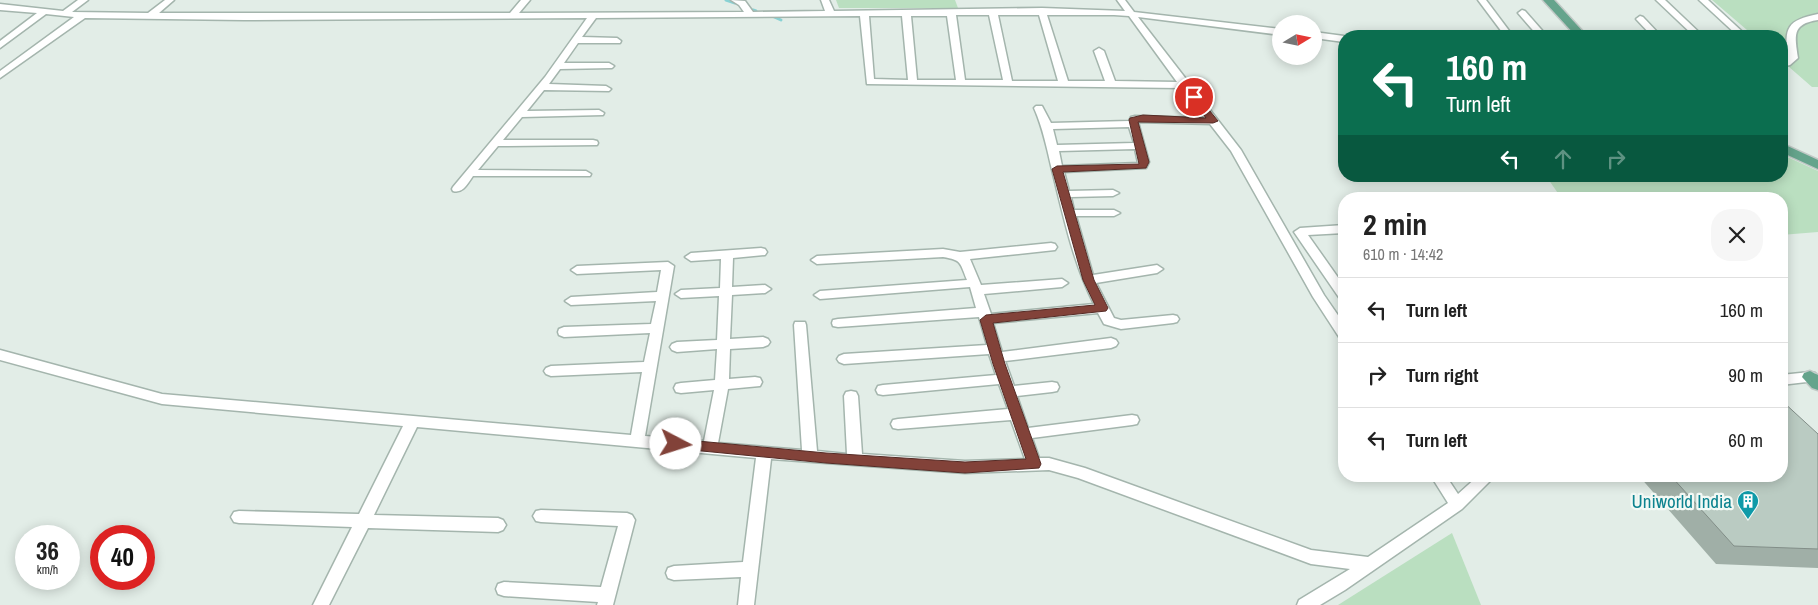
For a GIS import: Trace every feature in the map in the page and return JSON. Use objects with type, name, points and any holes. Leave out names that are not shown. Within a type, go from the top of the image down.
[{"type":"main road","points":[[1548,0],[1576,30]]},
{"type":"main road","points":[[1788,150],[1818,164]]},
{"type":"street","points":[[24,10],[34,0]]},
{"type":"street","points":[[64,14],[84,0]]},
{"type":"street","points":[[150,16],[170,0]]},
{"type":"street","points":[[513,15],[526,0]]},
{"type":"street","points":[[735,0],[742,3],[750,14]]},
{"type":"street","points":[[825,0],[830,13]]},
{"type":"street","points":[[1056,0],[1060,12]]},
{"type":"street","points":[[1121,0],[1184,85],[1236,150],[1319,297],[1338,325]]},
{"type":"street","points":[[1482,0],[1504,30]]},
{"type":"street","points":[[1660,0],[1692,30]]},
{"type":"street","points":[[1703,0],[1736,30]]},
{"type":"street","points":[[0,7],[44,13],[150,16],[1114,12],[1272,31]]},
{"type":"street","points":[[1042,11],[1064,84]]},
{"type":"street","points":[[952,12],[961,82]]},
{"type":"street","points":[[992,12],[1008,84]]},
{"type":"street","points":[[1522,12],[1537,30]]},
{"type":"street","points":[[0,45],[44,13]]},
{"type":"street","points":[[864,13],[870,82],[1184,85]]},
{"type":"street","points":[[906,13],[913,82]]},
{"type":"street","points":[[0,75],[82,15]]},
{"type":"street","points":[[457,189],[541,87],[594,15]]},
{"type":"street","points":[[1788,62],[1793,58],[1790,38],[1796,24],[1801,20],[1818,17]]},
{"type":"street","points":[[1640,19],[1650,30]]},
{"type":"street","points":[[1322,36],[1338,37]]},
{"type":"street","points":[[575,40],[617,40]]},
{"type":"street","points":[[1100,51],[1111,84]]},
{"type":"street","points":[[557,66],[609,66]]},
{"type":"street","points":[[541,87],[606,89]]},
{"type":"street","points":[[1039,108],[1047,126],[1063,194],[1088,280],[1107,318],[1116,325],[1174,319]]},
{"type":"street","points":[[519,114],[598,113]]},
{"type":"street","points":[[1057,169],[1142,166],[1144,162],[1133,120],[1139,118],[1213,121]]},
{"type":"street","points":[[1047,126],[1134,124]]},
{"type":"street","points":[[495,143],[593,143]]},
{"type":"street","points":[[1052,148],[1139,146]]},
{"type":"street","points":[[470,173],[586,174]]},
{"type":"street","points":[[1063,194],[1113,193]]},
{"type":"street","points":[[1069,213],[1114,213]]},
{"type":"street","points":[[1338,230],[1300,232],[1338,287]]},
{"type":"street","points":[[817,260],[943,253],[960,256],[1052,247]]},
{"type":"street","points":[[691,257],[761,252]]},
{"type":"street","points":[[710,448],[722,384],[727,254]]},
{"type":"street","points":[[960,256],[965,260],[976,287],[1004,378],[1034,464]]},
{"type":"street","points":[[577,270],[668,266],[637,441]]},
{"type":"street","points":[[1088,280],[1157,269]]},
{"type":"street","points":[[820,295],[1062,283]]},
{"type":"street","points":[[681,294],[765,288]]},
{"type":"street","points":[[571,301],[664,296]]},
{"type":"street","points":[[838,322],[985,316],[1102,308]]},
{"type":"street","points":[[800,325],[810,456]]},
{"type":"street","points":[[564,332],[658,328]]},
{"type":"street","points":[[677,347],[763,342]]},
{"type":"street","points":[[844,359],[996,353],[1111,343]]},
{"type":"street","points":[[0,355],[162,399],[855,460],[965,467],[1049,464],[1080,472],[1311,557],[1369,564]]},
{"type":"street","points":[[551,371],[651,367]]},
{"type":"street","points":[[883,390],[1004,378]]},
{"type":"street","points":[[1788,380],[1815,379]]},
{"type":"street","points":[[681,388],[754,382]]},
{"type":"street","points":[[1009,392],[1052,387]]},
{"type":"street","points":[[851,396],[855,460]]},
{"type":"street","points":[[898,424],[1017,414]]},
{"type":"street","points":[[1024,434],[1132,420]]},
{"type":"street","points":[[321,605],[413,421]]},
{"type":"street","points":[[746,605],[764,452]]},
{"type":"street","points":[[1442,482],[1457,505]]},
{"type":"street","points":[[1305,605],[1457,505],[1482,482]]},
{"type":"street","points":[[504,589],[606,600],[627,520],[541,516]]},
{"type":"street","points":[[239,517],[498,525]]},
{"type":"street","points":[[674,573],[749,569]]},
{"type":"green space","points":[[836,0],[955,0],[958,8],[839,8]]},
{"type":"green space","points":[[1712,0],[1818,0],[1818,87],[1812,87],[1788,66],[1788,30],[1747,30]]},
{"type":"green space","points":[[1788,157],[1818,171],[1818,232],[1788,234],[1788,192],[1557,192],[1550,182],[1788,182]]},
{"type":"green space","points":[[1452,533],[1481,605],[1338,605]]},
{"type":"building","name":"Uniworld India","points":[[1788,406],[1818,434],[1818,549],[1734,546],[1676,482],[1788,482]]},
{"type":"waterway","points":[[726,0],[735,3]]},
{"type":"waterway","points":[[772,16],[781,20]]},
{"type":"place","name":"Uniworld India","points":[[1748,520]]},
{"type":"route","points":[[676,444],[826,458],[965,467],[1034,464],[999,364],[986,320],[1102,308],[1088,280],[1057,169],[1139,167],[1144,165],[1133,120],[1143,118],[1213,121],[1194,97]]}]
